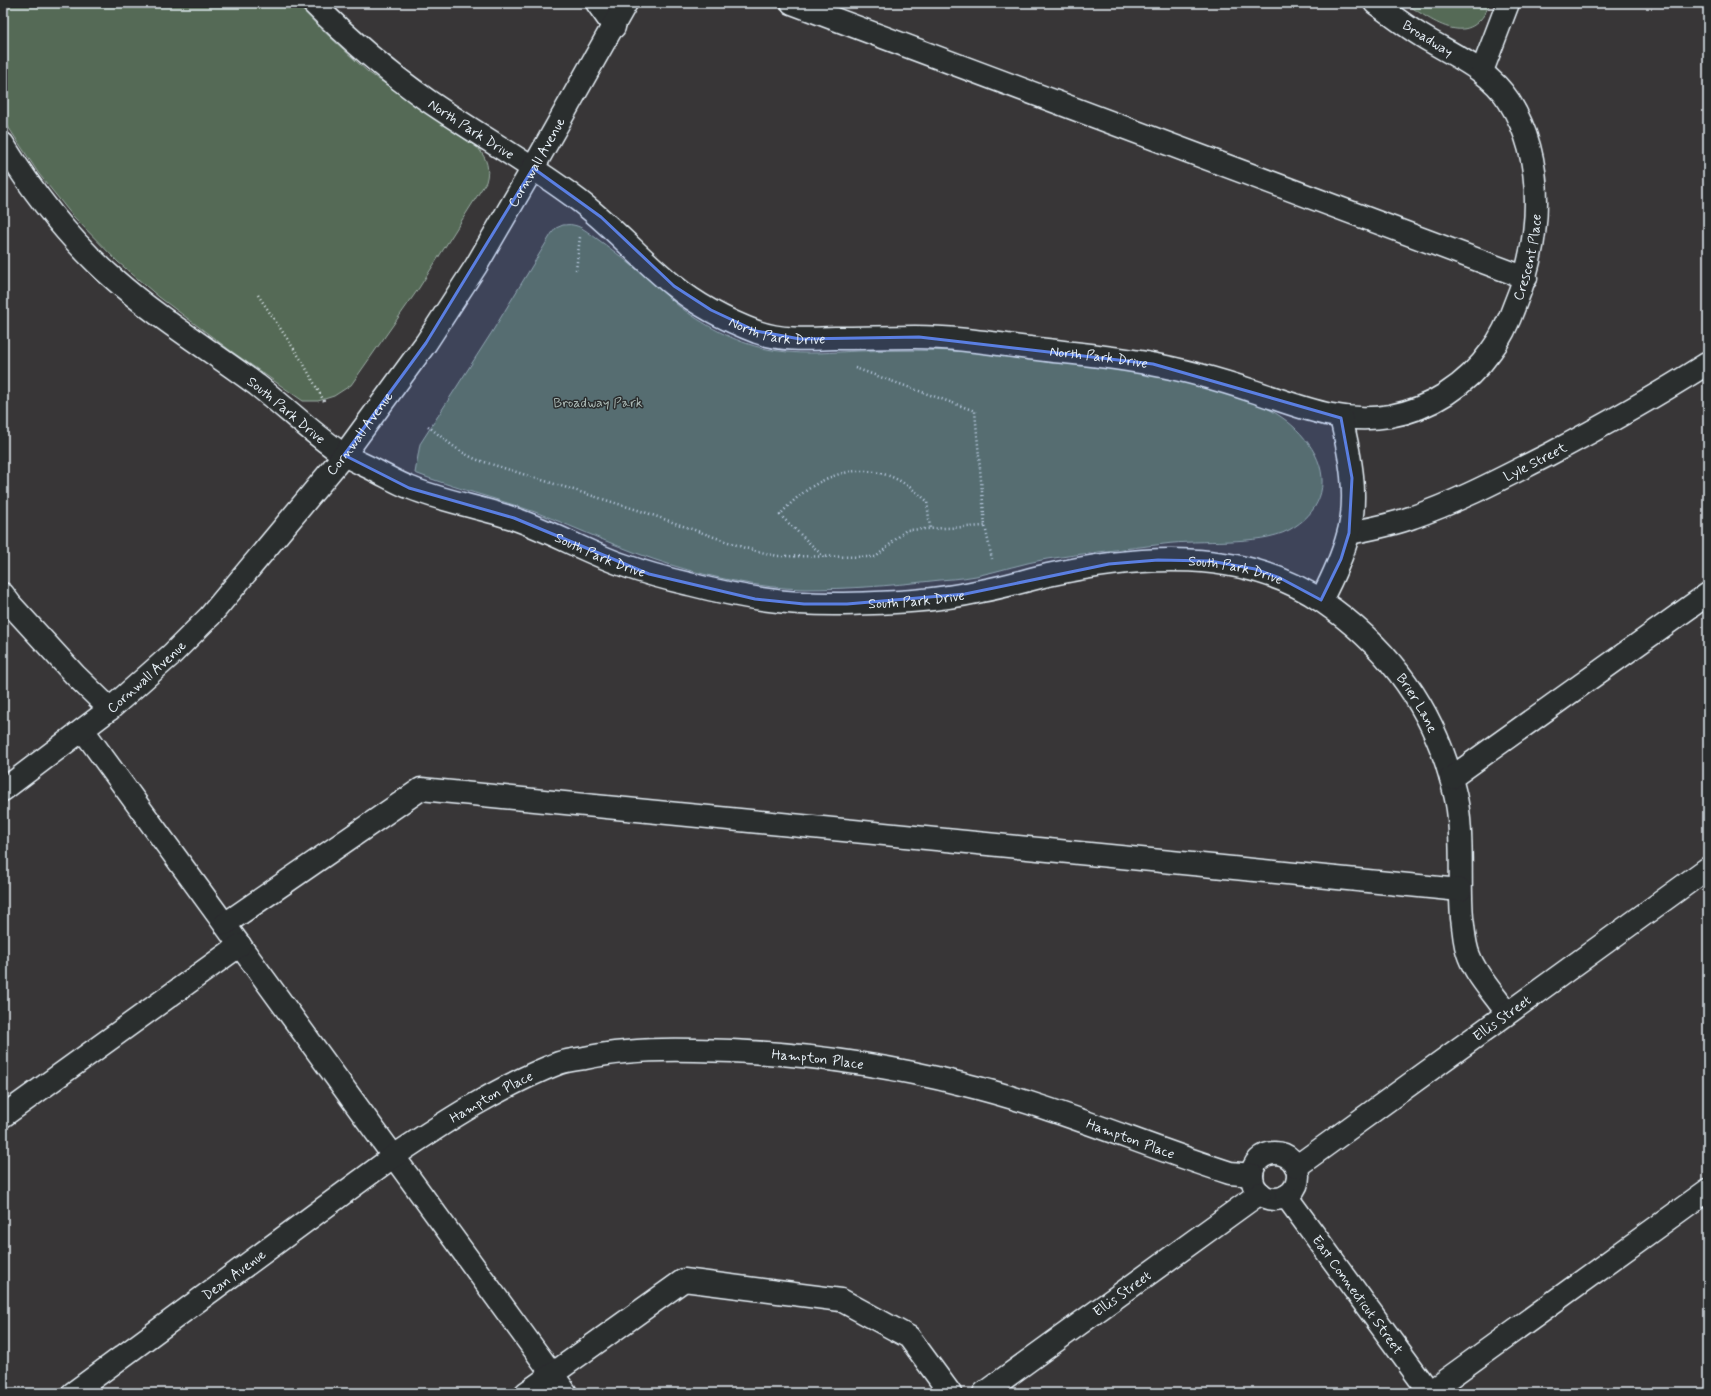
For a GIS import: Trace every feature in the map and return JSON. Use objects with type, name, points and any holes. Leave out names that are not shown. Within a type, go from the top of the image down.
[{"type":"street","name":"North Park Drive","points":[[313,3],[371,56],[426,99],[577,198],[601,217],[674,286],[711,310],[734,322],[777,337],[800,339],[919,337],[978,342],[1138,362],[1205,377],[1302,409],[1341,418]]},
{"type":"street","points":[[597,3],[614,27]]},
{"type":"street","name":"Cornwall Avenue","points":[[3,790],[110,709],[172,654],[210,616],[344,455],[426,343],[476,266],[614,27],[626,3]]},
{"type":"street","points":[[792,3],[1526,278]]},
{"type":"street","name":"Broadway","points":[[1375,3],[1419,35],[1482,71]]},
{"type":"street","points":[[1482,71],[1508,3]]},
{"type":"street","name":"Crescent Place","points":[[1341,418],[1392,416],[1414,410],[1428,404],[1454,389],[1474,371],[1491,351],[1506,326],[1526,278],[1536,226],[1536,200],[1530,153],[1522,128],[1508,100],[1490,78],[1482,71]]},
{"type":"street","name":"South Park Drive","points":[[3,144],[29,184],[58,222],[90,257],[143,303],[256,385],[344,455],[409,488],[514,518],[621,564],[649,574],[755,599],[804,604],[908,601],[979,592],[1052,574],[1109,564],[1158,560],[1210,561],[1255,569],[1280,578],[1321,600]]},
{"type":"street","name":"Lyle Street","points":[[1349,534],[1381,527],[1413,517],[1487,486],[1595,430],[1669,388],[1708,363]]},
{"type":"street","points":[[1321,600],[1341,559],[1349,534],[1352,508],[1352,478],[1348,448],[1341,418]]},
{"type":"street","points":[[1451,778],[1708,594]]},
{"type":"street","name":"Brier Lane","points":[[1321,600],[1359,630],[1386,656],[1411,688],[1428,717],[1441,747],[1458,807],[1460,833],[1460,890],[1464,937],[1469,955],[1477,971],[1507,1013]]},
{"type":"street","points":[[6,601],[75,675],[110,709]]},
{"type":"street","points":[[83,730],[566,1393]]},
{"type":"street","points":[[225,924],[421,789],[1460,890]]},
{"type":"street","name":"Ellis Street","points":[[1296,1167],[1708,868]]},
{"type":"street","points":[[3,1116],[240,945]]},
{"type":"street","name":"Hampton Place","points":[[394,1156],[438,1126],[498,1091],[561,1063],[607,1053],[644,1050],[738,1050],[892,1068],[968,1085],[1045,1108],[1230,1173],[1256,1184]]},
{"type":"street","points":[[1267,1154],[1282,1155],[1289,1158],[1296,1167],[1298,1178],[1296,1186],[1286,1196],[1278,1199],[1270,1199],[1256,1184],[1256,1163],[1260,1158],[1267,1154]]},
{"type":"street","name":"Dean Avenue","points":[[74,1393],[394,1156]]},
{"type":"street","name":"Ellis Street","points":[[984,1393],[1256,1184]]},
{"type":"street","points":[[1429,1393],[1708,1190]]},
{"type":"street","name":"East Connecticut Street","points":[[1286,1196],[1429,1393]]},
{"type":"street","points":[[526,1393],[684,1280],[841,1300],[909,1337],[950,1393]]},
{"type":"path","points":[[576,270],[580,236]]},
{"type":"path","points":[[258,295],[302,361],[325,403]]},
{"type":"path","points":[[853,367],[975,411],[985,526],[993,564]]},
{"type":"path","points":[[428,426],[454,448],[463,454],[478,460],[644,512],[745,548],[777,556],[876,557],[906,530],[985,526]]},
{"type":"path","points":[[824,557],[780,516],[790,503],[805,490],[824,479],[841,473],[867,471],[883,474],[904,483],[927,501],[930,528]]},
{"type":"highlighted area","points":[[533,168],[601,217],[674,286],[711,310],[756,331],[800,339],[919,337],[1153,364],[1341,418],[1352,478],[1349,533],[1341,559],[1321,600],[1280,578],[1255,569],[1210,561],[1158,560],[1109,564],[965,594],[847,604],[804,604],[755,599],[649,574],[514,518],[409,488],[344,455],[426,343]]},
{"type":"green space","points":[[3,3],[296,3],[317,25],[368,72],[479,149],[488,168],[486,182],[419,288],[351,385],[334,396],[318,401],[303,401],[231,351],[159,297],[118,262],[72,215],[39,174],[3,119]]},
{"type":"green space","points":[[1405,3],[1490,3],[1482,18],[1473,26],[1462,29],[1451,28],[1440,24]]},
{"type":"green space","name":"Broadway Park","points":[[563,225],[576,226],[588,232],[632,265],[678,306],[708,326],[754,346],[799,353],[935,350],[1030,356],[1136,371],[1170,378],[1250,400],[1272,411],[1292,425],[1308,443],[1320,466],[1322,487],[1319,498],[1315,507],[1308,516],[1289,530],[1276,535],[1261,538],[1164,544],[1076,555],[1038,561],[965,578],[868,587],[804,589],[770,587],[737,582],[671,565],[620,547],[535,512],[415,473],[420,444],[492,332],[552,233],[556,228]]}]
